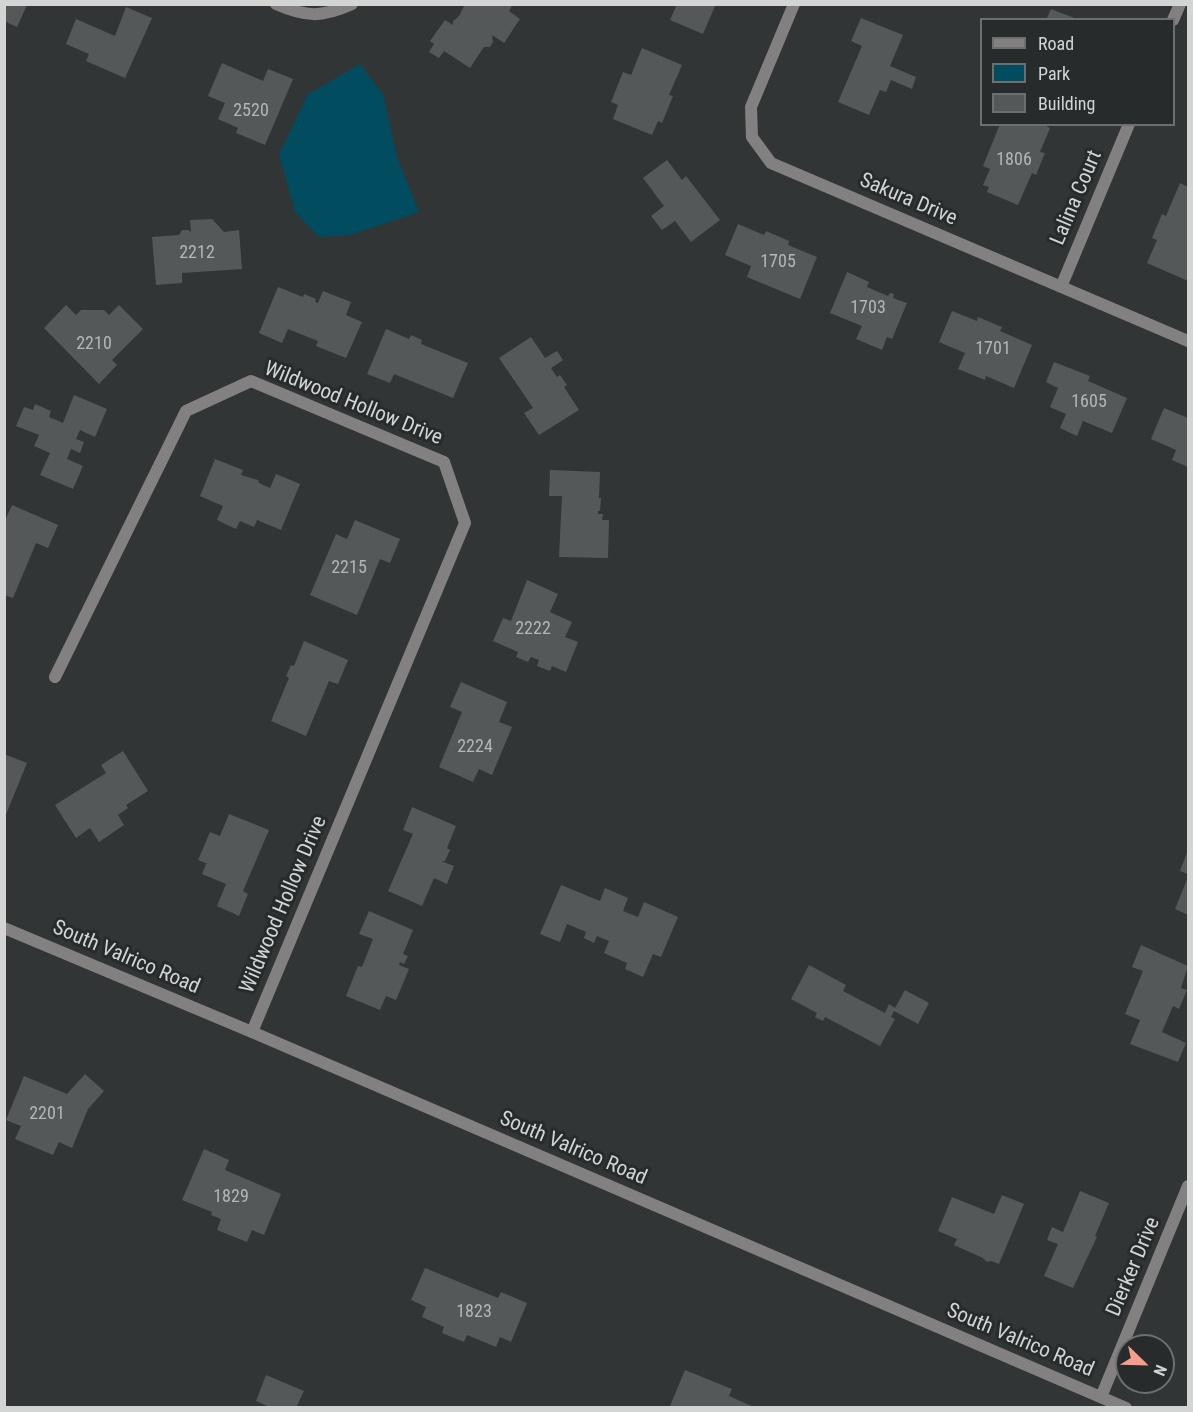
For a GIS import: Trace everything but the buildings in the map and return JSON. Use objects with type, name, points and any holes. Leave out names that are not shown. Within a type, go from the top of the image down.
[{"type":"street","points":[[276,4],[308,15],[322,15],[352,4]]},
{"type":"street","name":"Sakura Drive","points":[[794,4],[751,107],[752,137],[771,163],[1188,341]]},
{"type":"street","points":[[1174,18],[1180,4]]},
{"type":"street","name":"Lalina Court","points":[[1061,287],[1128,126]]},
{"type":"street","name":"Wildwood Hollow Drive","points":[[55,677],[186,411],[252,381],[444,462],[465,523],[252,1032]]},
{"type":"street","name":"South Valrico Road","points":[[4,928],[1126,1407]]},
{"type":"street","name":"Dierker Drive","points":[[1101,1397],[1188,1186]]},
{"type":"green space","points":[[360,64],[383,94],[397,157],[419,212],[350,235],[319,237],[295,212],[279,154],[308,94]]}]
